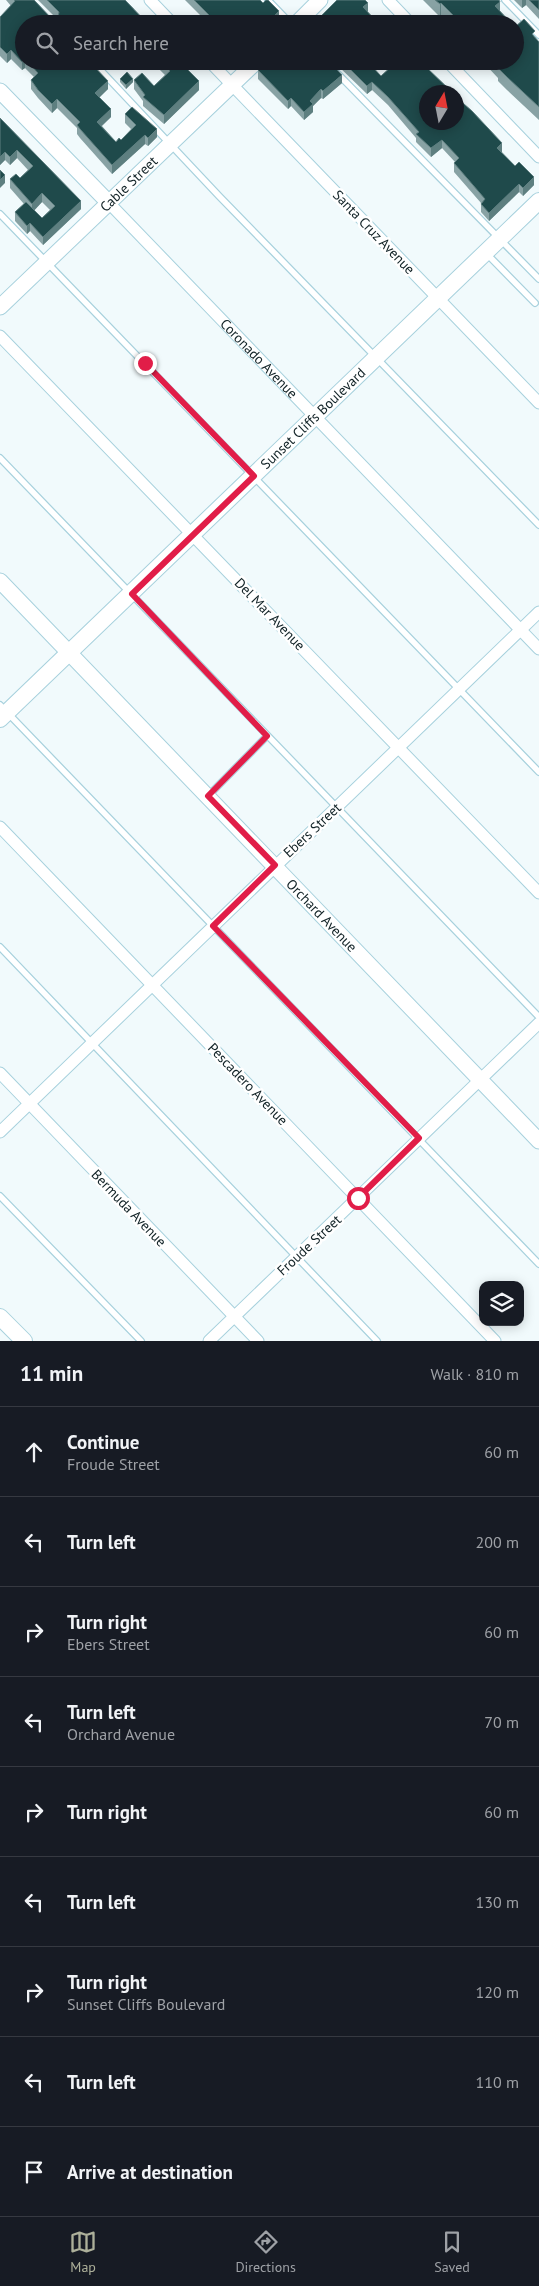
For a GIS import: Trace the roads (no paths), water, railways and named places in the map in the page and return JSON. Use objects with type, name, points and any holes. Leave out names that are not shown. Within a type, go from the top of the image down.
[{"type":"main road","name":"Sunset Cliffs Boulevard","points":[[2,712],[70,653],[539,201]]},
{"type":"main road","points":[[0,1317],[24,1341]]},
{"type":"street","points":[[150,0],[164,15]]},
{"type":"street","points":[[305,15],[320,0]]},
{"type":"street","points":[[388,0],[402,15]]},
{"type":"street","name":"Santa Cruz Avenue","points":[[218,70],[539,403]]},
{"type":"street","name":"Cable Street","points":[[0,307],[248,70]]},
{"type":"street","points":[[456,70],[539,157]]},
{"type":"street","name":"Coronado Avenue","points":[[0,91],[539,649]]},
{"type":"street","name":"Del Mar Avenue","points":[[0,336],[539,893]]},
{"type":"street","name":"Orchard Avenue","points":[[0,581],[539,1141]]},
{"type":"street","name":"Ebers Street","points":[[0,1132],[539,612]]},
{"type":"street","name":"Pescadero Avenue","points":[[0,827],[494,1341]]},
{"type":"street","name":"Froude Street","points":[[209,1341],[539,1023]]},
{"type":"street","name":"Bermuda Avenue","points":[[0,1074],[258,1341]]},
{"type":"lane","points":[[268,0],[283,15]]},
{"type":"lane","points":[[504,0],[519,15]]},
{"type":"lane","points":[[524,20],[539,35]]},
{"type":"lane","points":[[101,70],[219,196],[539,525]]},
{"type":"lane","points":[[335,70],[539,279]]},
{"type":"lane","points":[[0,214],[539,772]]},
{"type":"lane","points":[[485,253],[535,303]]},
{"type":"lane","points":[[0,458],[539,1017]]},
{"type":"lane","points":[[2,712],[213,926],[539,1264]]},
{"type":"lane","points":[[208,796],[267,736]]},
{"type":"lane","points":[[0,947],[377,1341]]},
{"type":"lane","points":[[0,1196],[141,1341]]}]
